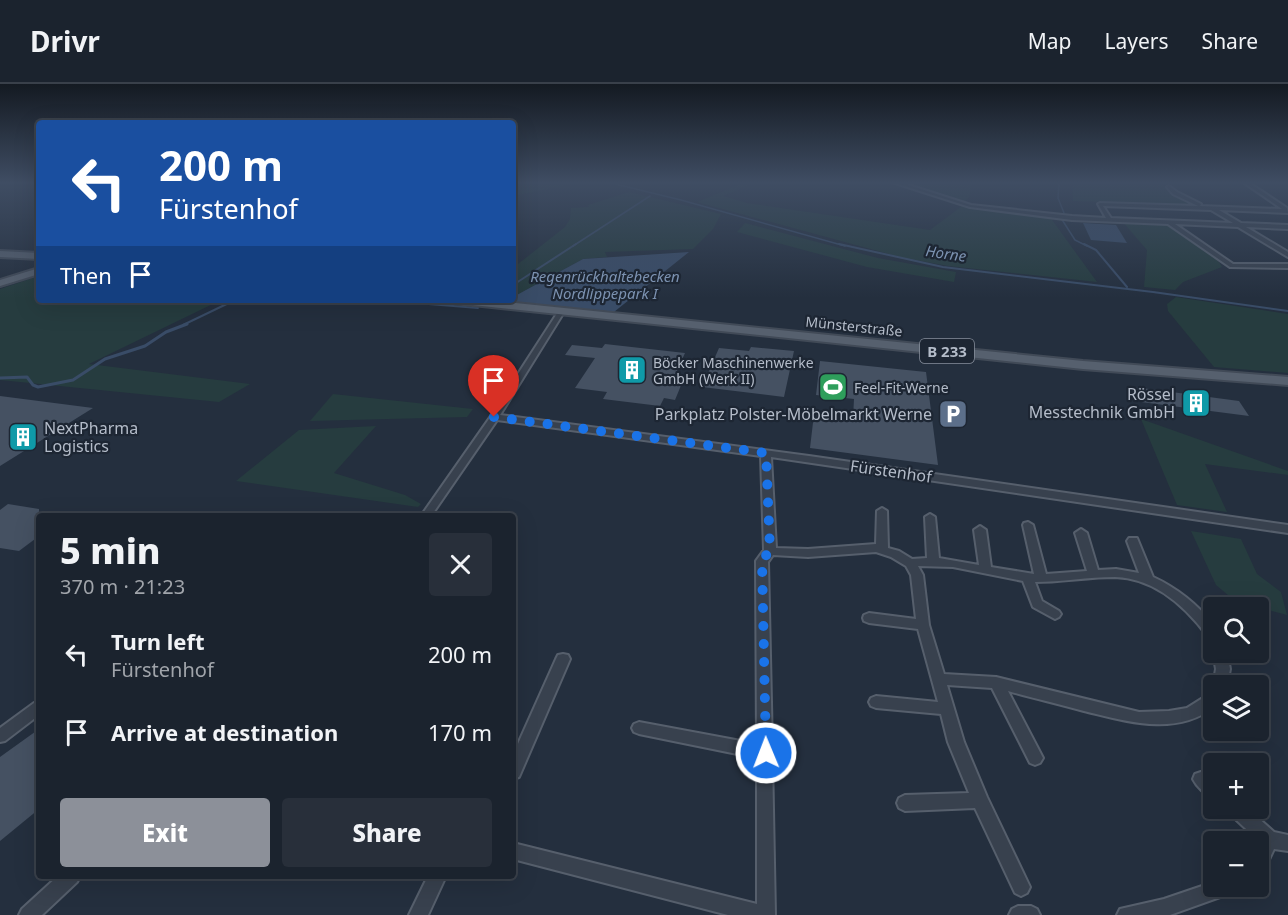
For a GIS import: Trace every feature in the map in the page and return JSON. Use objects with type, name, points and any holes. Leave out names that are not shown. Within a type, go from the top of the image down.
[{"type":"main road","points":[[0,254],[36,258]]},
{"type":"main road","points":[[4,282],[36,270]]},
{"type":"main road","name":"Münsterstraße","points":[[481,303],[1083,365],[1288,381]]},
{"type":"street","points":[[1125,221],[1288,227]]},
{"type":"street","points":[[1231,221],[1288,255]]},
{"type":"street","points":[[1169,223],[1232,266],[1288,266]]},
{"type":"street","points":[[428,513],[494,417],[561,312]]},
{"type":"street","name":"Fürstenhof","points":[[494,417],[766,453],[1288,529]]},
{"type":"street","points":[[516,852],[764,915],[766,753],[762,561],[770,550],[766,453]]},
{"type":"street","points":[[882,511],[882,549]]},
{"type":"street","points":[[930,517],[933,560]]},
{"type":"street","points":[[1028,525],[1037,604],[1056,614]]},
{"type":"street","points":[[980,530],[986,571]]},
{"type":"street","points":[[1081,533],[1094,575]]},
{"type":"street","points":[[1133,541],[1148,580]]},
{"type":"street","points":[[770,550],[808,553],[860,548],[882,549],[910,563],[933,560],[1034,578],[1117,573],[1148,580],[1173,593],[1186,603],[1203,622]]},
{"type":"street","points":[[910,563],[916,575],[923,625],[956,742],[980,800],[1021,887]]},
{"type":"street","points":[[869,618],[923,625]]},
{"type":"street","points":[[516,765],[563,659]]},
{"type":"street","points":[[938,679],[996,683],[1139,718],[1162,718],[1186,714],[1203,706]]},
{"type":"street","points":[[996,683],[1035,758]]},
{"type":"street","points":[[876,702],[947,709]]},
{"type":"street","points":[[0,736],[36,709]]},
{"type":"street","points":[[639,728],[766,753]]},
{"type":"street","points":[[905,803],[980,800]]},
{"type":"street","points":[[1247,819],[1270,840],[1288,843]]},
{"type":"street","points":[[28,915],[68,879]]},
{"type":"street","points":[[418,915],[436,879]]},
{"type":"street","points":[[1126,915],[1164,908],[1203,895]]},
{"type":"street","points":[[1018,915],[1031,915]]},
{"type":"green space","points":[[569,221],[717,221],[713,229],[693,249],[605,252],[607,257],[583,259],[516,295],[516,266],[565,227]]},
{"type":"green space","points":[[766,221],[868,221],[930,230],[942,221],[1053,221],[1097,282],[948,266],[900,257]]},
{"type":"green space","points":[[1122,221],[1170,224],[1217,259],[1222,267],[1183,282],[1175,290],[1144,287],[1147,250]]},
{"type":"green space","points":[[745,223],[878,258],[956,272],[954,282],[867,267],[737,232]]},
{"type":"green space","points":[[36,277],[36,303],[215,303],[89,364],[250,384],[219,402],[0,380],[0,289]]},
{"type":"green space","points":[[1176,297],[1288,314],[1288,373],[1214,367],[1168,311],[1167,304]]},
{"type":"green space","points":[[333,394],[473,409],[467,417],[310,421]]},
{"type":"green space","points":[[1141,419],[1288,471],[1288,475],[1205,464],[1227,512],[1177,505]]},
{"type":"green space","points":[[376,426],[334,473],[405,495],[421,504],[418,507],[236,481],[299,430]]},
{"type":"green space","points":[[1191,531],[1241,539],[1257,574],[1281,592],[1287,615],[1269,610],[1269,597],[1230,597],[1216,585]]},
{"type":"water","points":[[1083,223],[1116,225],[1127,243],[1091,240]]},
{"type":"water","name":"Regenrückhaltebecken Nordlippepark I","points":[[689,252],[614,312],[516,302],[516,295],[583,259]]},
{"type":"building","name":"Böcker Maschinenwerke GmbH (Werk II)","points":[[605,344],[685,353],[672,382],[682,383],[675,400],[664,398],[660,406],[603,399],[607,392],[575,388],[595,358],[565,355],[572,345],[602,348]]},
{"type":"building","points":[[751,347],[794,351],[784,397],[702,387],[719,348],[749,351]]},
{"type":"building","points":[[820,361],[926,372],[938,465],[810,448],[814,414],[853,418],[854,399],[816,395]]},
{"type":"building","name":"Rössel Messtechnik GmbH","points":[[1134,387],[1239,401],[1249,416],[1141,402]]},
{"type":"building","name":"NextPharma Logistics","points":[[0,396],[93,408],[0,466]]},
{"type":"building","points":[[8,504],[39,509],[39,513],[36,513],[36,538],[19,551],[0,548],[0,510]]},
{"type":"building","points":[[36,731],[36,811],[0,841],[0,757]]},
{"type":"waterway","points":[[573,246],[612,221]]},
{"type":"waterway","name":"Horne","points":[[755,221],[845,246]]},
{"type":"waterway","points":[[1063,221],[1075,240],[1087,246]]},
{"type":"waterway","points":[[516,283],[576,244]]},
{"type":"waterway","name":"Horne","points":[[839,244],[943,267],[1288,311]]},
{"type":"waterway","points":[[1084,244],[1096,250],[1127,287]]},
{"type":"waterway","points":[[183,325],[229,303]]},
{"type":"waterway","points":[[416,303],[478,308]]},
{"type":"waterway","points":[[0,378],[27,377],[33,385],[38,387],[73,380],[105,359],[145,346],[166,332],[187,324]]},
{"type":"place","name":"Böcker Maschinenwerke GmbH (Werk II)","points":[[632,370]]},
{"type":"place","name":"Feel-Fit-Werne","points":[[833,387]]},
{"type":"place","name":"Rössel Messtechnik GmbH","points":[[1196,403]]},
{"type":"place","name":"Parkplatz Polster-Möbelmarkt Werne","points":[[953,414]]},
{"type":"place","name":"NextPharma Logistics","points":[[23,437]]},
{"type":"route","points":[[494,417],[766,453],[770,550],[762,561],[766,753]]}]
